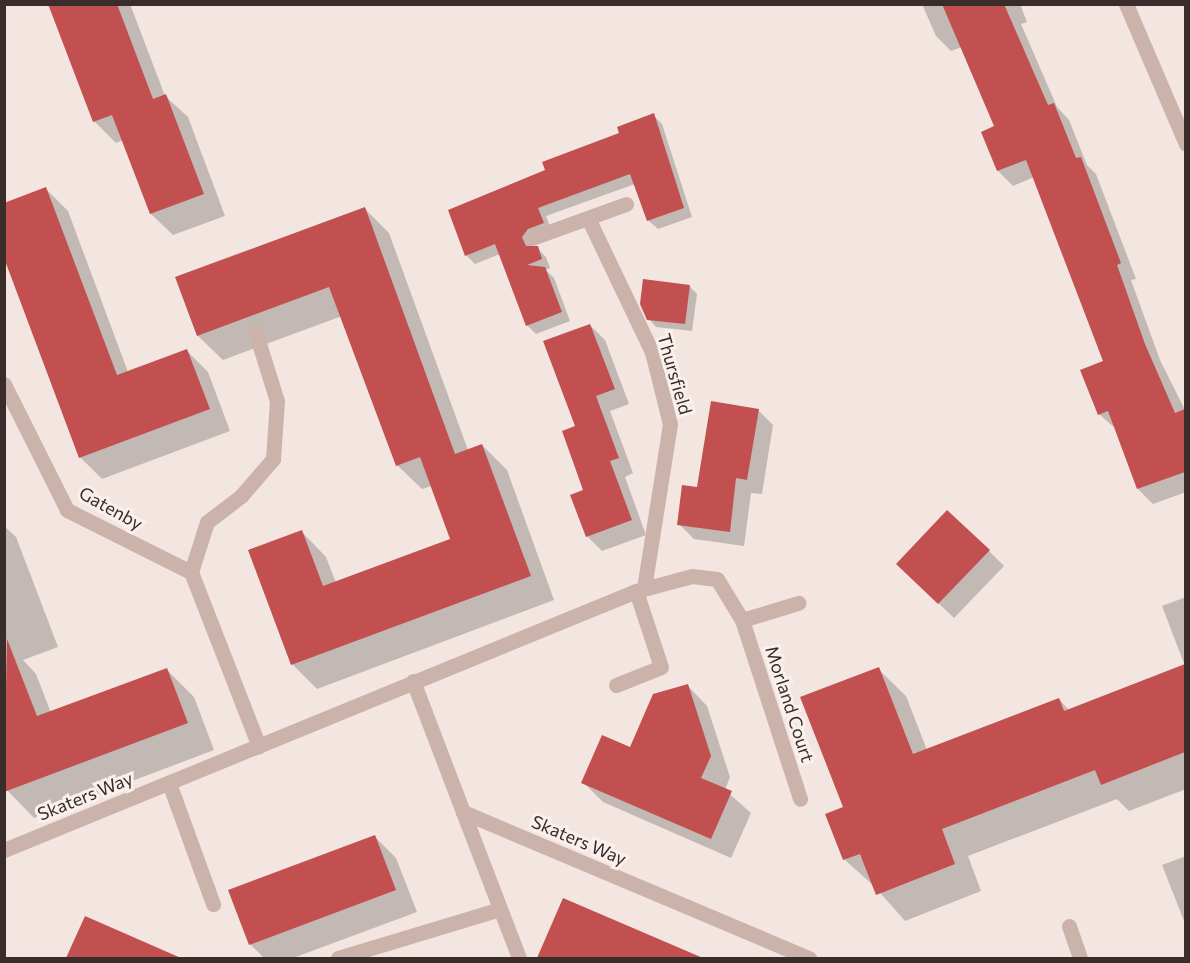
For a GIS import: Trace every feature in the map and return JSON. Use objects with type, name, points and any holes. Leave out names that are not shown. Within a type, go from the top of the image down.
[{"type":"street","points":[[1126,4],[1185,144]]},
{"type":"street","points":[[532,238],[626,204]]},
{"type":"street","name":"Thursfield","points":[[588,218],[652,352],[670,424],[640,589]]},
{"type":"street","points":[[255,331],[277,401],[273,459],[241,496],[207,522],[191,572],[259,746]]},
{"type":"street","name":"Gatenby","points":[[5,387],[67,510],[191,572]]},
{"type":"street","name":"Skaters Way","points":[[4,850],[640,589],[692,576],[717,579]]},
{"type":"street","name":"Morland Court","points":[[717,579],[742,620],[800,800]]},
{"type":"street","points":[[616,685],[662,667],[640,589]]},
{"type":"street","points":[[742,620],[798,603]]},
{"type":"street","points":[[413,681],[519,958]]},
{"type":"street","points":[[169,783],[213,904]]},
{"type":"street","name":"Skaters Way","points":[[463,812],[809,958]]},
{"type":"street","points":[[338,958],[500,909]]},
{"type":"street","points":[[1069,926],[1080,958]]},
{"type":"building","points":[[48,4],[117,4],[153,99],[166,94],[204,194],[150,214],[112,115],[93,122]]},
{"type":"building","points":[[942,4],[1004,4],[1048,105],[1054,103],[1076,158],[1081,157],[1121,263],[1117,265],[1145,344],[1175,413],[1185,409],[1185,472],[1137,489],[1108,411],[1098,415],[1080,370],[1103,361],[1026,160],[997,171],[981,132],[994,126]]},
{"type":"building","points":[[654,113],[684,208],[647,221],[630,174],[538,208],[544,223],[528,229],[522,237],[526,246],[538,246],[542,259],[527,265],[545,267],[562,312],[526,326],[495,244],[465,256],[448,210],[545,170],[542,162],[619,133],[617,127]]},
{"type":"building","points":[[46,187],[117,375],[187,349],[210,409],[79,458],[4,258],[4,203]]},
{"type":"building","points":[[365,207],[455,454],[482,444],[531,576],[291,665],[248,550],[302,530],[323,586],[450,539],[420,457],[396,466],[329,287],[197,336],[175,277]]},
{"type":"building","points":[[643,279],[690,285],[685,324],[647,320],[640,304]]},
{"type":"building","points":[[590,324],[615,389],[596,396],[619,458],[610,461],[632,520],[586,537],[570,495],[583,490],[562,431],[575,426],[543,341]]},
{"type":"building","points":[[711,401],[759,409],[747,480],[736,478],[730,532],[677,525],[682,485],[697,487]]},
{"type":"building","points":[[947,510],[990,550],[938,604],[896,564]]},
{"type":"building","points":[[7,639],[37,716],[167,668],[188,723],[4,792]]},
{"type":"building","points":[[1185,664],[1185,752],[1101,785],[1095,770],[942,829],[955,864],[876,895],[860,854],[843,860],[825,814],[843,807],[800,697],[879,667],[913,754],[1059,698],[1064,711]]},
{"type":"building","points":[[688,684],[711,756],[701,778],[732,791],[711,839],[581,783],[602,735],[630,747],[653,694]]},
{"type":"building","points":[[375,835],[396,890],[249,945],[228,890]]},
{"type":"building","points":[[563,898],[703,958],[537,958]]},
{"type":"building","points":[[85,916],[181,958],[66,958]]}]
